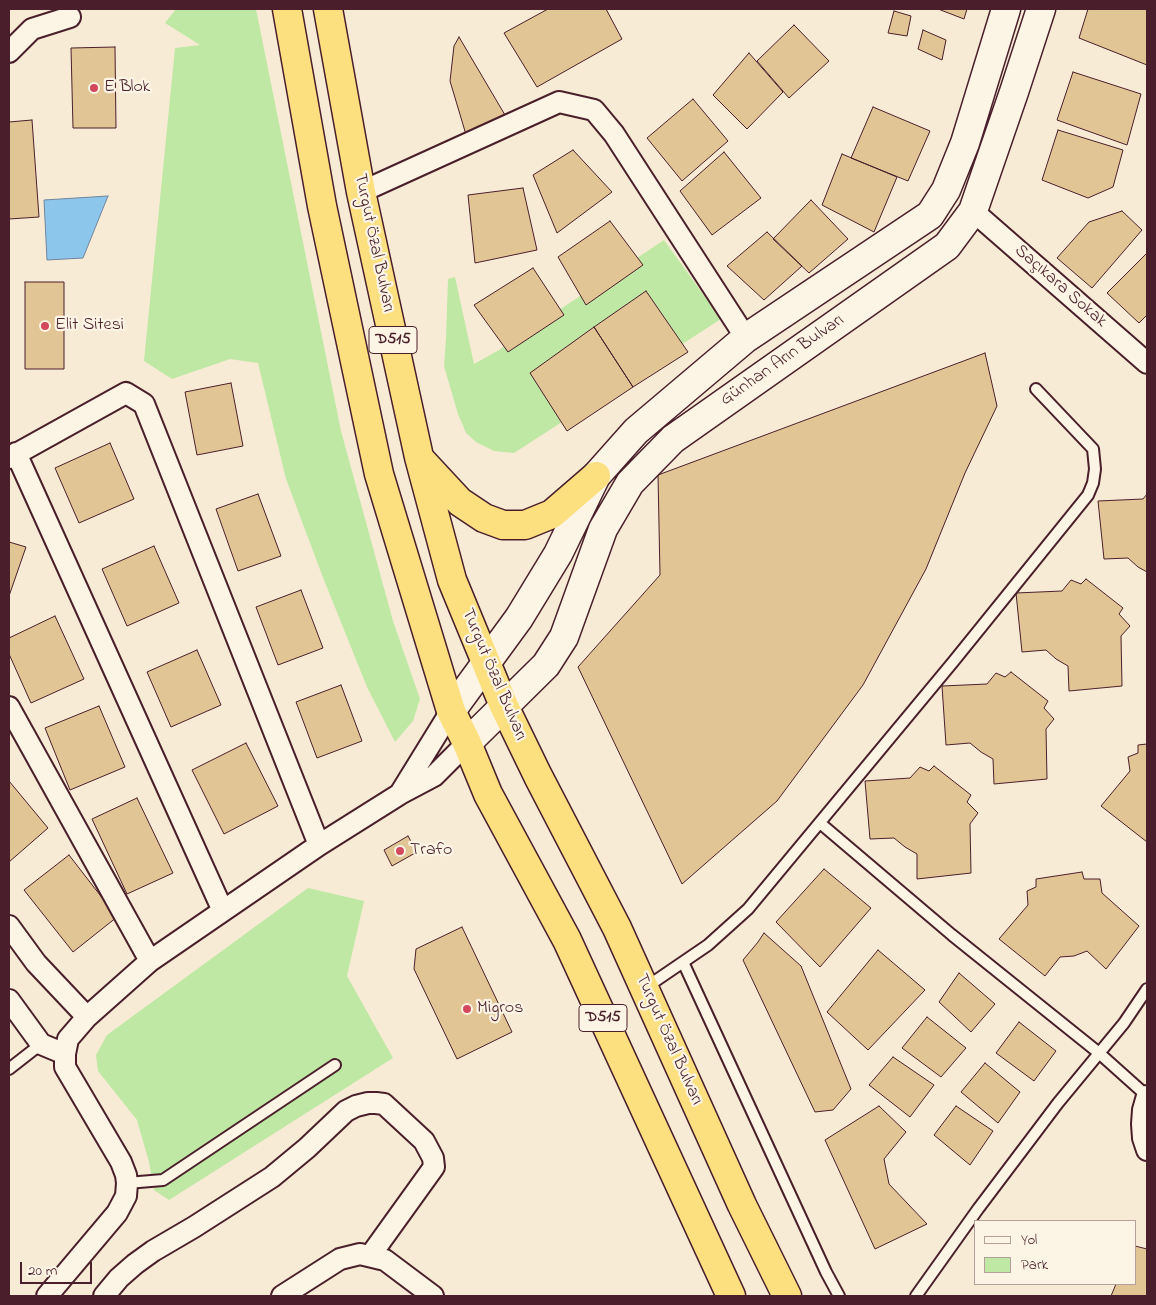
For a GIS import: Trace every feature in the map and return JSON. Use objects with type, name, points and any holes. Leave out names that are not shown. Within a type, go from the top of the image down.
[{"type":"highway","name":"D515","points":[[288,9],[322,206],[379,474],[451,711],[467,743],[488,794],[567,940],[731,1296]]},
{"type":"highway","name":"Turgut Özal Bulvarı","points":[[328,9],[361,192],[419,457],[452,580],[504,706],[617,928],[742,1205],[787,1296]]},
{"type":"highway","points":[[419,457],[460,502],[484,518],[503,525],[525,525],[552,514],[596,476]]},
{"type":"main road","name":"Günhan Arın Bulvarı","points":[[451,711],[520,618],[558,554],[596,476],[636,431],[746,338],[930,215],[946,190],[965,144],[1006,9]]},
{"type":"main road","name":"Günhan Arın Bulvarı","points":[[467,743],[546,665],[564,637],[603,529],[630,483],[673,439],[947,246],[973,211],[1041,9]]},
{"type":"street","points":[[9,52],[32,29],[70,17]]},
{"type":"street","points":[[361,192],[559,102],[594,110],[614,134],[746,338]]},
{"type":"street","name":"Saçıkara Sokak","points":[[973,211],[1147,363]]},
{"type":"street","points":[[223,910],[12,456],[126,392],[144,404],[319,845]]},
{"type":"street","points":[[9,707],[150,961]]},
{"type":"street","points":[[400,794],[451,711]]},
{"type":"street","points":[[47,1296],[117,1213],[126,1196],[128,1183],[120,1162],[65,1067],[68,1039],[87,1017],[150,961],[319,845],[400,794],[434,776],[467,743]]},
{"type":"street","points":[[9,926],[36,963],[87,1017]]},
{"type":"street","points":[[9,1000],[41,1044],[65,1054]]},
{"type":"street","points":[[1147,1096],[1142,1124],[1143,1138],[1147,1150]]},
{"type":"street","points":[[104,1296],[120,1278],[153,1251],[272,1177],[307,1148],[346,1111],[356,1106],[376,1103],[384,1104],[424,1141],[433,1158],[434,1167],[370,1256]]},
{"type":"street","points":[[282,1296],[340,1259],[360,1254],[385,1260],[433,1296]]},
{"type":"lane","points":[[644,988],[708,944],[748,909],[1088,495],[1093,483],[1095,469],[1094,449],[1036,389]]},
{"type":"lane","points":[[820,823],[952,935],[1099,1053],[1147,1096]]},
{"type":"lane","points":[[683,962],[809,1236],[839,1296]]},
{"type":"lane","points":[[916,1296],[978,1209],[1058,1103],[1124,1023],[1147,989]]},
{"type":"lane","points":[[9,1069],[41,1044]]},
{"type":"lane","points":[[128,1183],[163,1180],[335,1065]]},
{"type":"green space","points":[[176,9],[256,9],[341,431],[393,621],[420,699],[413,721],[395,742],[367,687],[286,479],[258,363],[230,359],[172,379],[144,361],[175,48],[200,45],[165,23]]},
{"type":"green space","points":[[664,240],[721,319],[514,453],[494,451],[476,442],[466,433],[458,414],[444,366],[448,279],[455,277],[474,364],[499,350]]},
{"type":"green space","points":[[308,888],[364,901],[347,976],[393,1058],[169,1200],[154,1190],[149,1162],[137,1120],[98,1071],[96,1055],[107,1035]]},
{"type":"water","points":[[108,196],[83,258],[47,260],[44,200]]},
{"type":"building","points":[[548,9],[606,9],[622,39],[537,87],[504,33]]},
{"type":"building","points":[[938,9],[967,9],[964,19]]},
{"type":"building","points":[[1088,9],[1147,9],[1147,65],[1079,38]]},
{"type":"building","points":[[894,11],[911,16],[907,36],[888,33]]},
{"type":"building","points":[[794,25],[829,61],[789,98],[757,61]]},
{"type":"building","points":[[923,30],[946,40],[942,60],[918,49]]},
{"type":"building","points":[[459,37],[505,115],[467,138],[450,81],[454,46]]},
{"type":"building","name":"E Blok","points":[[115,47],[116,128],[73,128],[71,48]]},
{"type":"building","points":[[749,53],[783,92],[747,129],[713,95]]},
{"type":"building","points":[[1073,72],[1141,94],[1127,145],[1057,120]]},
{"type":"building","points":[[693,99],[728,141],[682,181],[647,138]]},
{"type":"building","points":[[873,107],[930,131],[908,181],[851,158]]},
{"type":"building","points":[[32,120],[39,217],[9,219],[9,122]]},
{"type":"building","points":[[1058,130],[1123,150],[1113,187],[1088,198],[1042,180]]},
{"type":"building","points":[[573,150],[612,192],[557,233],[533,175]]},
{"type":"building","points":[[724,152],[761,198],[712,235],[680,191]]},
{"type":"building","points":[[842,154],[897,177],[874,232],[822,205]]},
{"type":"building","points":[[523,188],[537,250],[475,263],[468,195]]},
{"type":"building","points":[[811,200],[848,239],[809,273],[773,239]]},
{"type":"building","points":[[1122,211],[1142,230],[1092,288],[1057,258],[1089,222]]},
{"type":"building","points":[[610,221],[643,265],[586,305],[558,257]]},
{"type":"building","points":[[767,232],[802,266],[764,300],[727,266]]},
{"type":"building","points":[[1147,253],[1147,315],[1139,323],[1107,293]]},
{"type":"building","points":[[533,268],[564,315],[508,352],[474,305]]},
{"type":"building","name":"Elit Sitesi","points":[[25,282],[64,282],[64,369],[25,369]]},
{"type":"building","points":[[646,291],[688,352],[633,387],[594,327]]},
{"type":"building","points":[[594,327],[633,387],[567,431],[530,373]]},
{"type":"building","points":[[985,353],[997,406],[965,473],[926,569],[863,685],[777,801],[682,884],[578,667],[660,575],[658,475]]},
{"type":"building","points":[[231,383],[243,446],[197,455],[185,392]]},
{"type":"building","points":[[110,443],[134,499],[79,523],[55,468]]},
{"type":"building","points":[[258,494],[281,556],[238,571],[216,509]]},
{"type":"building","points":[[1147,494],[1147,572],[1128,558],[1104,559],[1098,501],[1143,499]]},
{"type":"building","points":[[9,542],[26,547],[9,596]]},
{"type":"building","points":[[154,546],[179,603],[127,626],[102,569]]},
{"type":"building","points":[[1086,579],[1123,608],[1119,614],[1130,626],[1121,636],[1122,686],[1069,691],[1068,666],[1046,650],[1022,652],[1016,593],[1062,591],[1071,580],[1081,584]]},
{"type":"building","points":[[301,590],[323,648],[278,665],[256,607]]},
{"type":"building","points":[[55,616],[84,679],[31,703],[9,654],[9,638]]},
{"type":"building","points":[[197,650],[221,705],[171,727],[147,672]]},
{"type":"building","points":[[1011,672],[1048,701],[1044,708],[1054,719],[1046,729],[1047,779],[994,784],[993,759],[970,743],[946,745],[942,686],[987,684],[996,673],[1005,677]]},
{"type":"building","points":[[341,685],[362,741],[317,758],[296,702]]},
{"type":"building","points":[[99,706],[125,767],[70,790],[45,728]]},
{"type":"building","points":[[246,743],[278,806],[224,834],[192,770]]},
{"type":"building","points":[[1147,744],[1147,842],[1101,806],[1130,771],[1128,757],[1138,753],[1138,745]]},
{"type":"building","points":[[934,766],[971,795],[967,802],[978,813],[970,824],[971,873],[917,879],[917,854],[894,838],[870,839],[865,781],[910,778],[920,767],[929,771]]},
{"type":"building","points":[[9,781],[48,828],[9,862]]},
{"type":"building","points":[[137,798],[173,873],[127,894],[92,819]]},
{"type":"building","name":"Trafo","points":[[408,836],[417,852],[392,866],[384,850]]},
{"type":"building","points":[[69,855],[117,917],[73,952],[24,890]]},
{"type":"building","points":[[824,869],[871,908],[820,967],[776,922]]},
{"type":"building","points":[[1082,872],[1084,879],[1100,879],[1102,893],[1139,926],[1106,969],[1087,951],[1074,956],[1060,957],[1045,976],[999,939],[1028,905],[1027,891],[1036,887],[1036,879]]},
{"type":"building","name":"Migros","points":[[462,927],[512,1032],[457,1059],[414,969],[416,949]]},
{"type":"building","points":[[764,933],[801,966],[851,1089],[833,1110],[815,1112],[743,960]]},
{"type":"building","points":[[878,950],[925,990],[868,1050],[827,1012]]},
{"type":"building","points":[[959,973],[995,1004],[971,1032],[939,1002]]},
{"type":"building","points":[[927,1017],[966,1048],[941,1077],[902,1048]]},
{"type":"building","points":[[1019,1022],[1056,1051],[1034,1081],[996,1053]]},
{"type":"building","points":[[893,1057],[934,1085],[910,1117],[869,1085]]},
{"type":"building","points":[[985,1063],[1020,1092],[998,1123],[961,1092]]},
{"type":"building","points":[[879,1106],[906,1132],[884,1159],[889,1184],[927,1224],[875,1249],[825,1140]]},
{"type":"building","points":[[956,1106],[993,1131],[970,1165],[934,1135]]},
{"type":"building","points":[[1136,1246],[1147,1249],[1147,1296],[1111,1296],[1116,1285],[1136,1285]]},
{"type":"place","name":"E Blok","points":[[94,88]]},
{"type":"place","name":"Elit Sitesi","points":[[45,326]]},
{"type":"place","name":"Trafo","points":[[400,851]]},
{"type":"place","name":"Migros","points":[[467,1009]]}]
